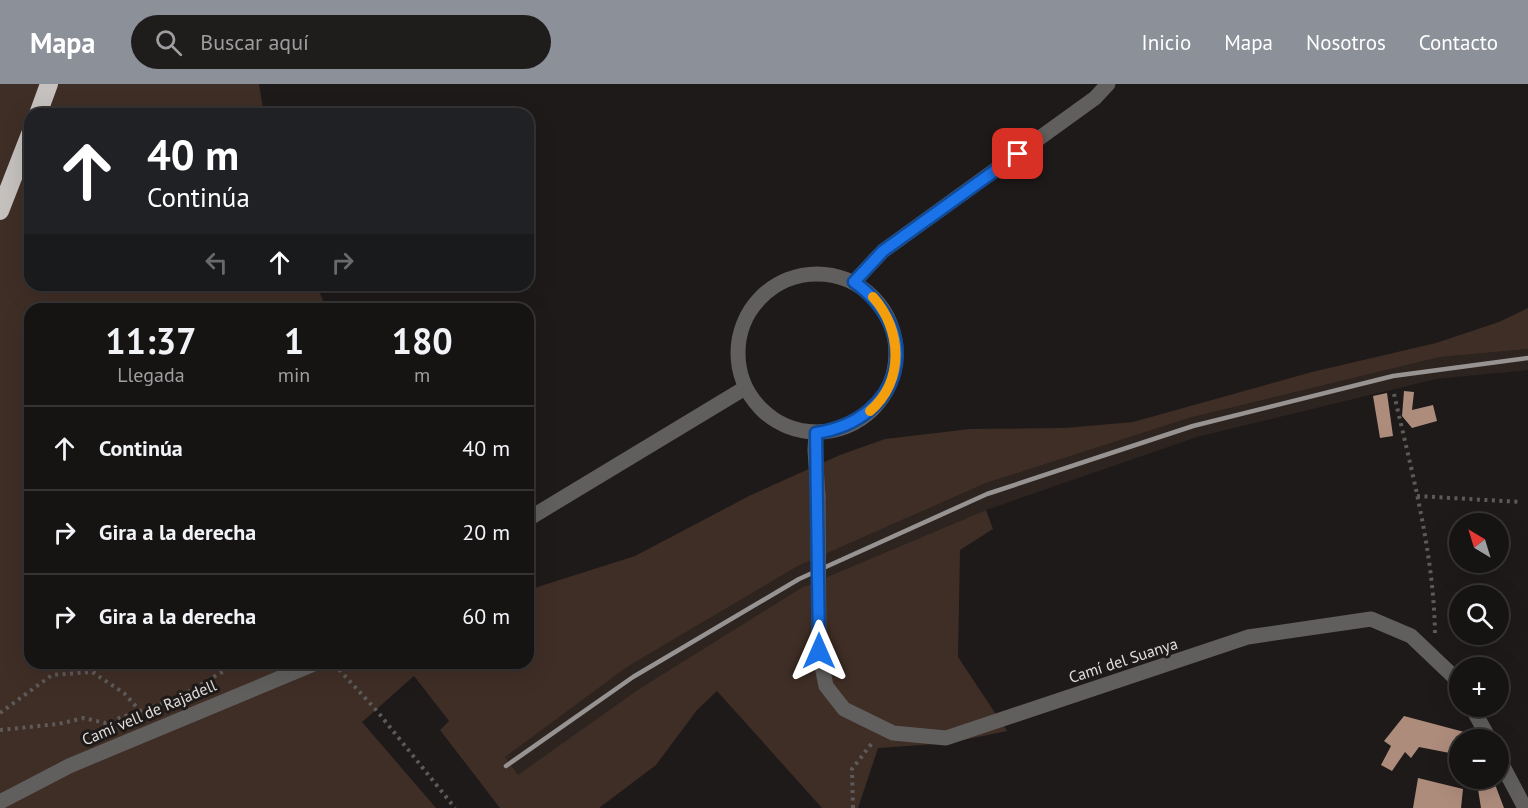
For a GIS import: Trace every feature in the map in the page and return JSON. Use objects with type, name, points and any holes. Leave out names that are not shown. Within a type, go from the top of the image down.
[{"type":"highway","points":[[40,108],[49,84]]},
{"type":"highway","points":[[0,211],[24,149]]},
{"type":"street","points":[[854,282],[883,251],[1095,98],[1108,84]]},
{"type":"street","points":[[814,273],[834,275],[854,282],[882,307],[891,323],[896,342],[896,364],[883,396],[860,420],[839,429],[816,433],[795,430],[775,421],[758,406],[746,388],[738,366],[738,342],[745,319],[758,299],[774,286],[793,277],[814,273]]},
{"type":"street","points":[[534,515],[746,388]]},
{"type":"street","name":"Camí del Suanya","points":[[816,433],[819,651],[825,686],[844,709],[893,733],[946,738],[1248,638],[1318,625],[1371,619],[1411,636],[1449,672]]},
{"type":"street","name":"Camí vell de Rajadell","points":[[0,802],[69,766],[302,669]]},
{"type":"street","points":[[1509,778],[1525,808]]},
{"type":"path","points":[[1394,394],[1417,496],[1434,592],[1436,660]]},
{"type":"path","points":[[1417,496],[1521,502]]},
{"type":"path","points":[[0,713],[52,675],[92,672],[102,669]]},
{"type":"path","points":[[0,730],[58,724],[84,718],[105,723],[177,698],[228,669]]},
{"type":"path","points":[[339,669],[377,711],[455,808]]},
{"type":"path","points":[[92,672],[124,693],[157,729]]},
{"type":"path","points":[[853,808],[852,769],[883,728]]},
{"type":"shaded area","points":[[0,84],[259,84],[263,108],[24,108],[24,291],[319,291],[324,303],[24,303],[24,669],[534,669],[534,588],[635,556],[751,495],[840,455],[885,439],[970,429],[1065,428],[1133,422],[1312,372],[1436,343],[1499,322],[1528,308],[1528,349],[1440,357],[1189,418],[986,483],[798,566],[627,667],[505,757],[518,775],[639,689],[801,588],[986,510],[993,529],[960,550],[958,657],[1007,731],[949,743],[878,748],[858,808],[822,808],[717,691],[697,710],[656,765],[599,808],[500,808],[440,730],[449,721],[414,676],[362,722],[436,808],[0,808]]},
{"type":"shaded area","points":[[1528,349],[1528,370],[1436,379],[1197,437],[986,510],[801,588],[639,689],[518,776],[504,757],[627,667],[798,566],[986,483],[1189,418],[1440,357]]},
{"type":"building","points":[[1404,391],[1414,392],[1412,410],[1433,405],[1437,421],[1412,428],[1402,416]]},
{"type":"building","points":[[1387,393],[1393,436],[1380,438],[1373,396]]},
{"type":"building","points":[[1404,716],[1453,729],[1449,729],[1449,753],[1419,747],[1411,758],[1405,752],[1392,771],[1381,765],[1391,746],[1384,741]]},
{"type":"building","points":[[1418,778],[1449,786],[1449,789],[1463,789],[1461,808],[1413,808]]},
{"type":"building","points":[[1478,789],[1497,789],[1504,808],[1481,808]]},
{"type":"railway","points":[[506,766],[633,677],[799,579],[987,494],[1193,426],[1393,376],[1528,358]]},
{"type":"slow traffic","points":[[870,411],[877,405],[889,386],[896,364],[896,342],[891,323],[873,297]]},
{"type":"route","points":[[819,651],[816,433],[839,429],[860,420],[877,405],[889,386],[896,364],[896,342],[891,323],[882,307],[854,282],[883,251],[1018,154]]}]
